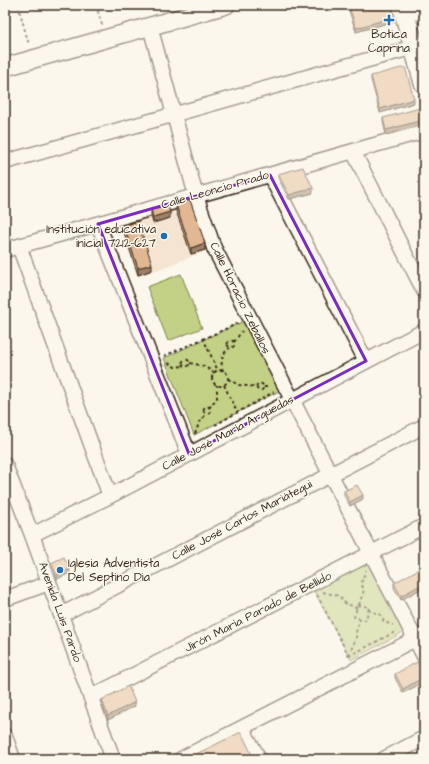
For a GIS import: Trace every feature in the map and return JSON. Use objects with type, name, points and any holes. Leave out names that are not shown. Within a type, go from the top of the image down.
[{"type":"main road","points":[[402,5],[424,83]]},
{"type":"main road","points":[[422,5],[424,14]]},
{"type":"street","points":[[5,56],[185,5]]},
{"type":"street","points":[[5,67],[221,6]]},
{"type":"street","name":"Calle Horacio Zeballos","points":[[150,26],[196,196],[214,248],[246,319],[291,400],[372,554],[420,637],[424,656]]},
{"type":"street","points":[[5,162],[414,47]]},
{"type":"street","name":"Calle Leoncio Prado","points":[[5,250],[424,130]]},
{"type":"street","points":[[353,151],[424,291]]},
{"type":"street","points":[[270,175],[366,361]]},
{"type":"street","points":[[98,224],[158,359],[189,454]]},
{"type":"street","points":[[19,246],[110,496]]},
{"type":"street","name":"Calle José María Arguedas","points":[[32,534],[110,496],[424,331]]},
{"type":"street","name":"Calle José Carlos Mariátegui","points":[[61,615],[424,426]]},
{"type":"street","name":"Avenida Luis Pardo","points":[[5,465],[32,534],[113,759]]},
{"type":"street","name":"Jirón María Parado de Bellido","points":[[91,697],[424,526]]},
{"type":"street","points":[[5,599],[49,583]]},
{"type":"street","points":[[181,759],[420,637]]},
{"type":"street","points":[[242,728],[259,759]]},
{"type":"street","points":[[5,736],[14,759]]},
{"type":"street","points":[[384,759],[424,738]]},
{"type":"path","points":[[18,5],[30,49]]},
{"type":"path","points":[[96,5],[103,28]]},
{"type":"path","points":[[158,359],[246,319]]},
{"type":"path","points":[[246,319],[241,333],[234,342],[234,346],[227,350],[222,357],[221,366],[223,371],[228,376],[228,379],[239,385],[256,387]]},
{"type":"path","points":[[204,338],[218,371]]},
{"type":"path","points":[[230,348],[227,344],[228,342],[230,340],[234,342]]},
{"type":"path","points":[[158,359],[175,367],[187,367],[190,363]]},
{"type":"path","points":[[183,366],[182,364],[184,360],[189,361],[190,363],[204,366],[214,373]]},
{"type":"path","points":[[167,362],[169,370]]},
{"type":"path","points":[[214,373],[223,371]]},
{"type":"path","points":[[209,408],[217,398],[217,385],[213,380],[214,373]]},
{"type":"path","points":[[224,385],[228,379]]},
{"type":"path","points":[[217,385],[224,385]]},
{"type":"path","points":[[224,385],[237,412]]},
{"type":"path","points":[[213,426],[280,389]]},
{"type":"path","points":[[192,428],[195,436],[201,432]]},
{"type":"path","points":[[359,605],[369,608],[366,620],[354,617],[364,590],[361,584],[372,554]]},
{"type":"path","points":[[349,656],[315,591],[339,596],[345,603],[357,608]]},
{"type":"path","points":[[349,656],[356,638],[360,618]]},
{"type":"path","points":[[349,656],[403,628]]},
{"type":"highlighted area","points":[[270,175],[366,361],[189,454],[98,224]]},
{"type":"shaded area","name":"Institución educativa inicial 7212-627","points":[[192,203],[209,250],[138,277],[119,223]]},
{"type":"green space","points":[[181,274],[202,328],[168,341],[147,287]]},
{"type":"green space","points":[[246,320],[281,390],[194,435],[164,358]]},
{"type":"green space","points":[[367,561],[404,632],[351,660],[313,589]]},
{"type":"building","points":[[391,5],[395,17],[356,28],[349,6]]},
{"type":"building","points":[[405,67],[414,99],[380,109],[371,76]]},
{"type":"building","points":[[420,108],[423,120],[386,130],[383,118]]},
{"type":"building","points":[[303,167],[313,188],[289,195],[278,174]]},
{"type":"building","points":[[190,200],[205,243],[191,248],[176,205]]},
{"type":"building","points":[[168,205],[170,212],[153,217],[151,209]]},
{"type":"building","points":[[138,221],[152,264],[138,268],[124,226]]},
{"type":"building","points":[[357,485],[363,495],[350,502],[344,491]]},
{"type":"building","name":"Iglesia Adventista Del Septino Dia","points":[[64,557],[70,569],[57,575],[51,563]]},
{"type":"building","points":[[421,568],[424,573],[424,583],[401,596],[394,583]]},
{"type":"building","points":[[417,662],[424,677],[403,689],[395,674]]},
{"type":"building","points":[[128,686],[135,702],[108,716],[102,700]]},
{"type":"building","points":[[241,732],[254,759],[186,759]]},
{"type":"place","name":"Botica Caprina","points":[[389,20]]},
{"type":"place","name":"Institución educativa inicial 7212-627","points":[[164,236]]},
{"type":"place","name":"Iglesia Adventista Del Septino Dia","points":[[60,570]]}]
